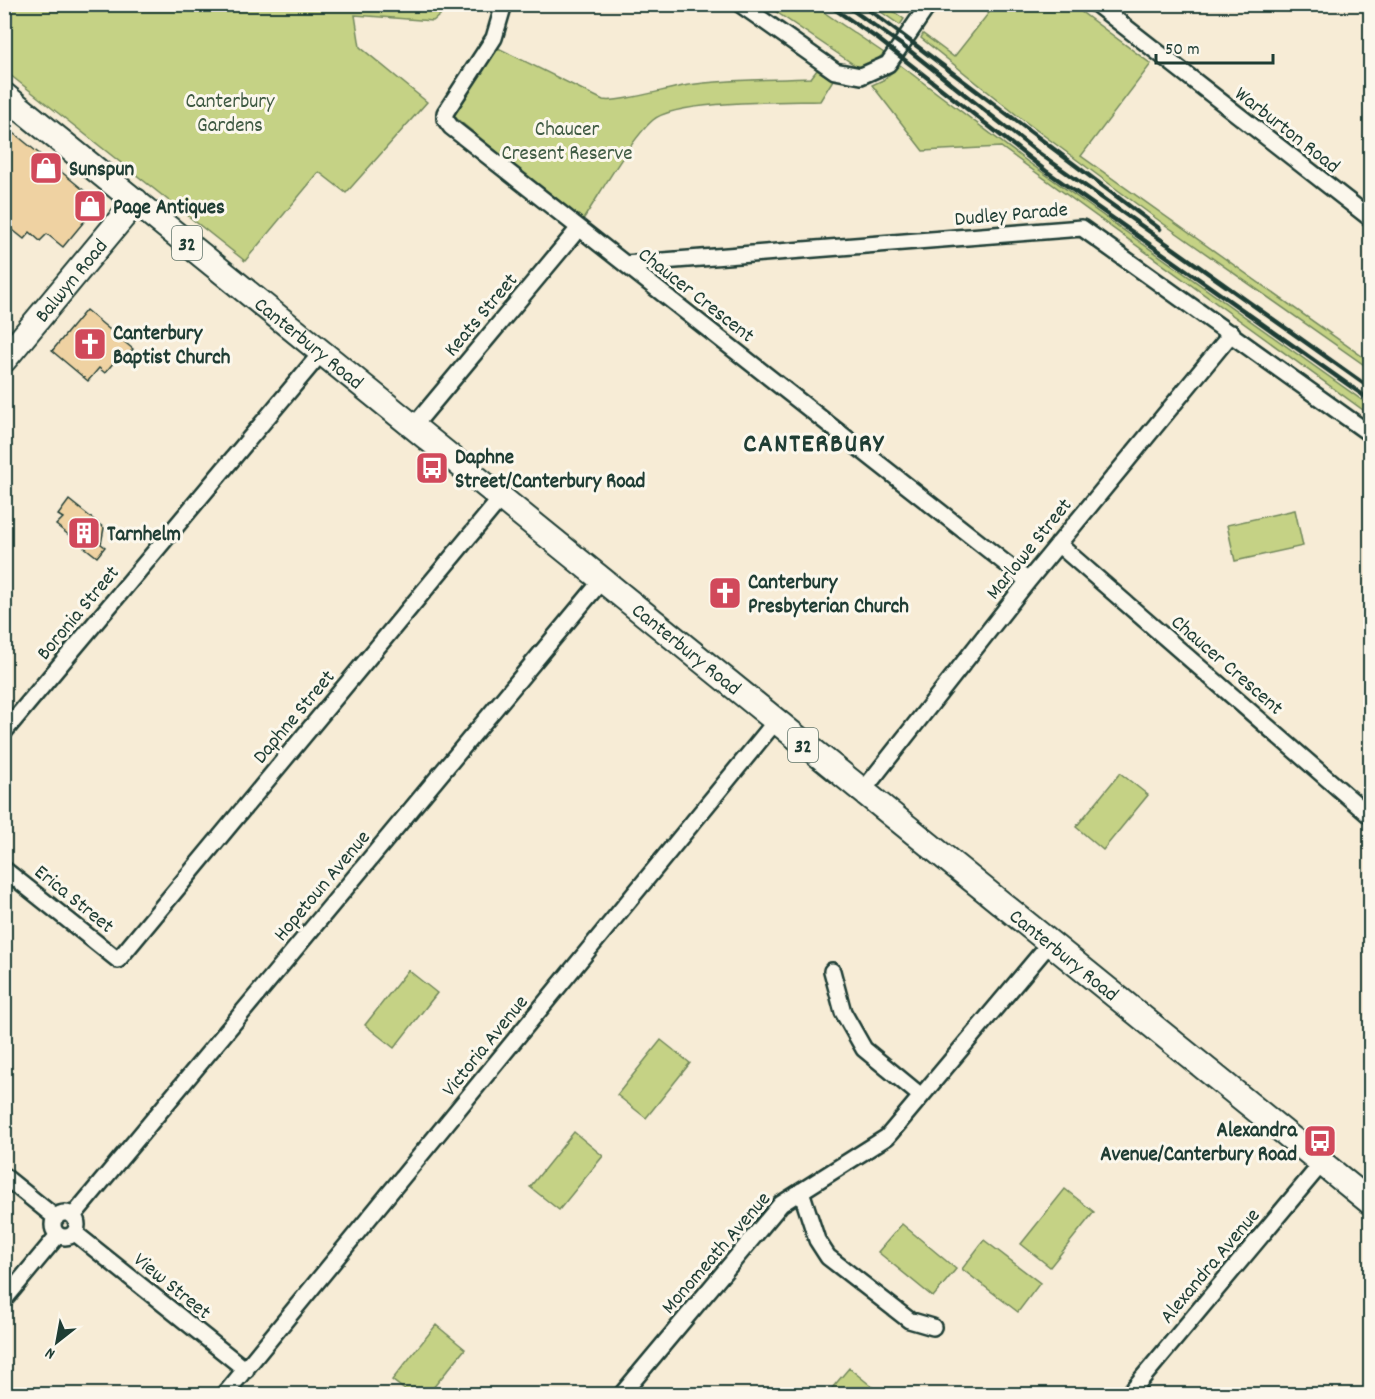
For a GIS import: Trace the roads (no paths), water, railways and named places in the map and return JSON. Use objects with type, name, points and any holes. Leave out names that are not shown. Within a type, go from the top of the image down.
[{"type":"main road","name":"Canterbury Road","points":[[4,94],[861,792],[1371,1202]]},
{"type":"main road","name":"Balwyn Road","points":[[4,360],[136,201]]},
{"type":"street","name":"Chaucer Crescent","points":[[504,4],[494,38],[445,113],[445,119],[579,228],[1028,581]]},
{"type":"street","points":[[741,4],[835,71],[861,76],[888,64],[929,4]]},
{"type":"street","name":"Warburton Road","points":[[1096,4],[1371,218]]},
{"type":"street","name":"Keats Street","points":[[413,427],[579,228]]},
{"type":"street","name":"Dudley Parade","points":[[625,264],[1082,228],[1371,434]]},
{"type":"street","name":"Marlowe Street","points":[[861,792],[1028,581],[1232,333]]},
{"type":"street","name":"Boronia Street","points":[[4,732],[321,353]]},
{"type":"street","name":"Daphne Street","points":[[118,960],[501,498]]},
{"type":"street","name":"Chaucer Crescent","points":[[1058,544],[1371,816]]},
{"type":"street","name":"Hopetoun Avenue","points":[[73,1216],[602,580]]},
{"type":"street","name":"Victoria Avenue","points":[[225,1395],[775,722]]},
{"type":"street","name":"Erica Street","points":[[4,869],[118,960]]},
{"type":"street","name":"Monomeath Avenue","points":[[622,1395],[781,1204],[887,1137],[1049,944]]},
{"type":"street","points":[[832,971],[843,1012],[864,1049],[921,1096]]},
{"type":"street","name":"Alexandra Avenue","points":[[1130,1395],[1322,1163]]},
{"type":"street","points":[[4,1176],[56,1218]]},
{"type":"street","points":[[801,1191],[817,1240],[828,1257],[909,1320],[933,1327]]},
{"type":"street","points":[[65,1213],[73,1216],[78,1226],[75,1233],[67,1238],[58,1235],[53,1225],[56,1218],[65,1213]]},
{"type":"street","name":"View Street","points":[[75,1233],[246,1370]]},
{"type":"street","points":[[4,1300],[58,1235]]},
{"type":"railway","points":[[827,4],[878,39],[1046,171],[1370,400]]},
{"type":"railway","points":[[844,4],[910,51],[1036,151],[1370,388]]},
{"type":"railway","points":[[861,4],[1160,229]]},
{"type":"place","name":"Sunspun","points":[[46,168]]},
{"type":"place","name":"Page Antiques","points":[[90,206]]},
{"type":"place","name":"Canterbury Baptist Church","points":[[90,344]]},
{"type":"place","name":"Daphne Street/Canterbury Road","points":[[432,468]]},
{"type":"place","name":"Tarnhelm","points":[[84,533]]},
{"type":"place","name":"Canterbury Presbyterian Church","points":[[725,593]]},
{"type":"place","name":"Alexandra Avenue/Canterbury Road","points":[[1320,1141]]},
{"type":"district","name":"CANTERBURY","points":[[814,442]]},
{"type":"park label","name":"Canterbury Gardens","points":[[230,112]]},
{"type":"park label","name":"Chaucer Cresent Reserve","points":[[567,140]]}]
